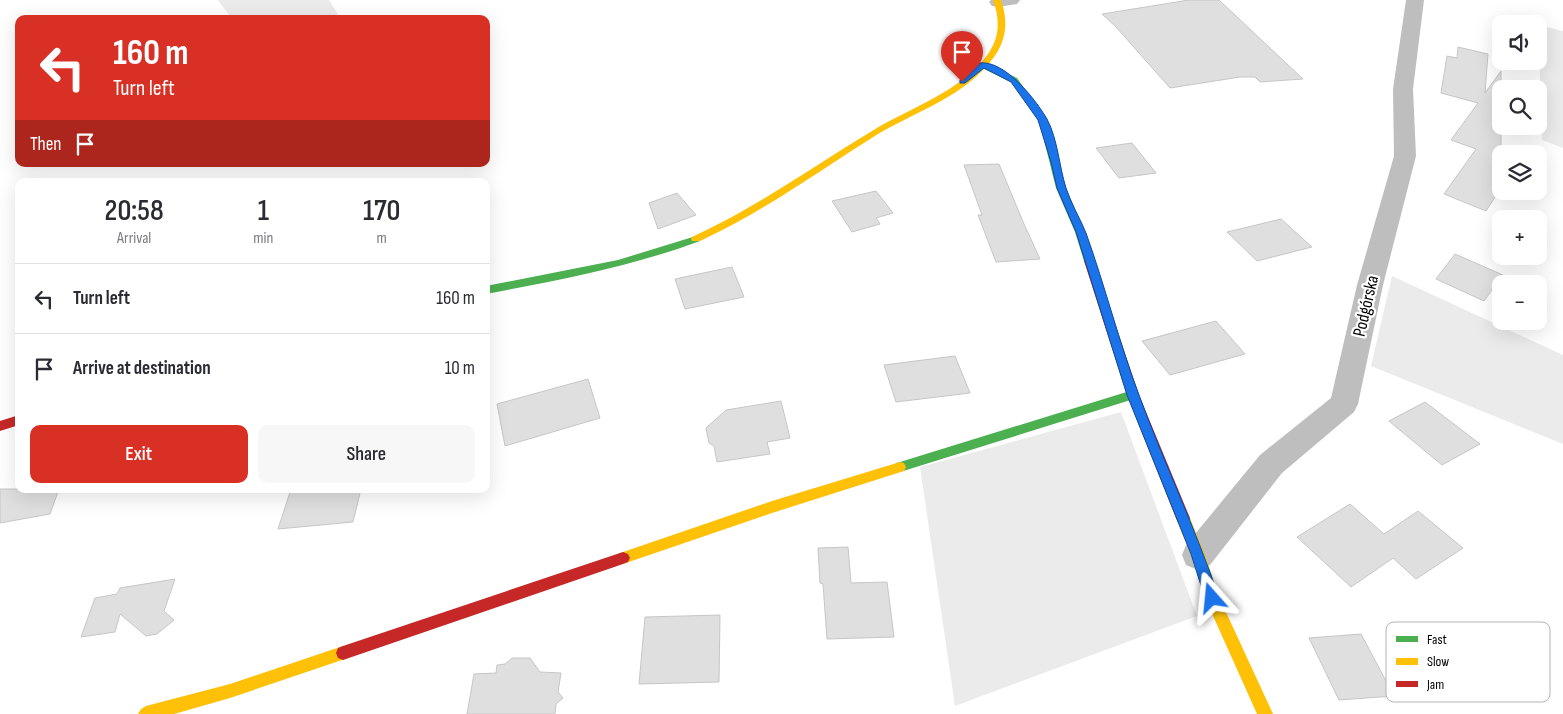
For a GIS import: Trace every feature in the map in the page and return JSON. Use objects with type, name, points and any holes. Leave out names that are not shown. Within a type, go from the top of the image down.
[{"type":"street","name":"Podgórska","points":[[1198,554],[1271,464],[1344,404],[1370,284],[1405,156],[1403,89],[1415,0]]},
{"type":"street","points":[[490,289],[622,263],[672,248],[711,232],[778,194],[875,133],[962,82],[983,65],[998,45],[1004,19],[1002,1]]},
{"type":"street","points":[[983,65],[1014,80],[1043,120],[1056,162],[1061,188],[1080,232],[1133,395],[1198,554],[1212,598],[1265,714]]},
{"type":"street","points":[[146,714],[230,691],[790,501],[1133,395]]},
{"type":"street","points":[[0,426],[15,421]]},
{"type":"shaded area","points":[[218,0],[329,0],[338,15],[229,15]]},
{"type":"shaded area","points":[[1547,27],[1563,31],[1563,148],[1542,140],[1542,135],[1547,135],[1547,80],[1540,80],[1540,70],[1547,70]]},
{"type":"shaded area","points":[[1392,276],[1492,322],[1492,330],[1509,330],[1563,355],[1563,444],[1371,366]]},
{"type":"shaded area","points":[[1121,412],[1197,616],[955,706],[920,467]]},
{"type":"building","points":[[1189,0],[1219,0],[1303,79],[1260,82],[1255,77],[1240,77],[1170,88],[1116,27],[1102,14]]},
{"type":"building","points":[[1458,47],[1488,54],[1485,93],[1492,83],[1492,135],[1501,135],[1501,145],[1492,145],[1493,200],[1486,211],[1444,194],[1476,149],[1451,140],[1478,103],[1441,93],[1447,56],[1457,58]]},
{"type":"building","points":[[1501,71],[1501,80],[1494,80]]},
{"type":"building","points":[[1132,143],[1156,173],[1119,178],[1096,148]]},
{"type":"building","points":[[999,164],[1040,259],[996,262],[978,215],[982,215],[964,165]]},
{"type":"building","points":[[876,191],[893,213],[876,218],[880,224],[852,232],[832,201]]},
{"type":"building","points":[[677,193],[696,215],[658,229],[649,203]]},
{"type":"building","points":[[1281,219],[1312,247],[1257,261],[1227,232]]},
{"type":"building","points":[[1455,254],[1503,275],[1492,275],[1492,290],[1484,301],[1436,279]]},
{"type":"building","points":[[732,267],[744,297],[685,309],[675,279]]},
{"type":"building","points":[[1216,321],[1245,354],[1170,375],[1142,341]]},
{"type":"building","points":[[955,356],[970,393],[896,402],[884,365]]},
{"type":"building","points":[[588,379],[600,418],[505,446],[497,404]]},
{"type":"building","points":[[781,401],[790,438],[767,442],[770,454],[717,462],[714,446],[709,443],[706,428],[726,410]]},
{"type":"building","points":[[1425,402],[1480,444],[1442,465],[1389,421]]},
{"type":"building","points":[[0,489],[15,489],[15,493],[58,493],[50,514],[0,523]]},
{"type":"building","points":[[290,493],[360,493],[353,522],[278,529]]},
{"type":"building","points":[[1350,504],[1384,534],[1418,511],[1463,548],[1416,579],[1393,558],[1351,587],[1297,537]]},
{"type":"building","points":[[848,547],[851,583],[887,582],[894,637],[827,639],[818,548]]},
{"type":"building","points":[[175,579],[164,611],[174,620],[157,634],[146,636],[120,614],[115,632],[81,637],[95,598],[117,594],[120,588]]},
{"type":"building","points":[[720,615],[719,682],[639,684],[645,617]]},
{"type":"building","points":[[1361,634],[1386,681],[1386,697],[1339,700],[1309,638]]},
{"type":"building","points":[[512,658],[530,658],[540,672],[561,673],[558,692],[563,698],[556,704],[555,714],[467,714],[474,674],[496,673],[497,665],[505,664]]},
{"type":"traffic: fast","points":[[983,65],[1014,80],[1043,120],[1061,188],[1080,232],[1089,261]]},
{"type":"traffic: fast","points":[[490,289],[618,264],[696,239]]},
{"type":"traffic: fast","points":[[900,467],[1133,395]]},
{"type":"traffic: slow","points":[[696,239],[743,216],[876,132],[966,81],[990,57],[998,43],[1002,29],[1002,15],[997,0]]},
{"type":"traffic: slow","points":[[623,558],[772,507],[900,467]]},
{"type":"traffic: slow","points":[[1183,518],[1212,598],[1265,714]]},
{"type":"traffic: slow","points":[[146,714],[230,691],[343,653]]},
{"type":"traffic: jam","points":[[1089,261],[1133,395],[1183,518]]},
{"type":"traffic: jam","points":[[0,426],[15,421]]},
{"type":"traffic: jam","points":[[343,653],[623,558]]},
{"type":"route","points":[[962,82],[983,65],[1000,72],[1014,80],[1043,120],[1056,162],[1061,188],[1080,232],[1133,395],[1198,554],[1212,598]]}]
